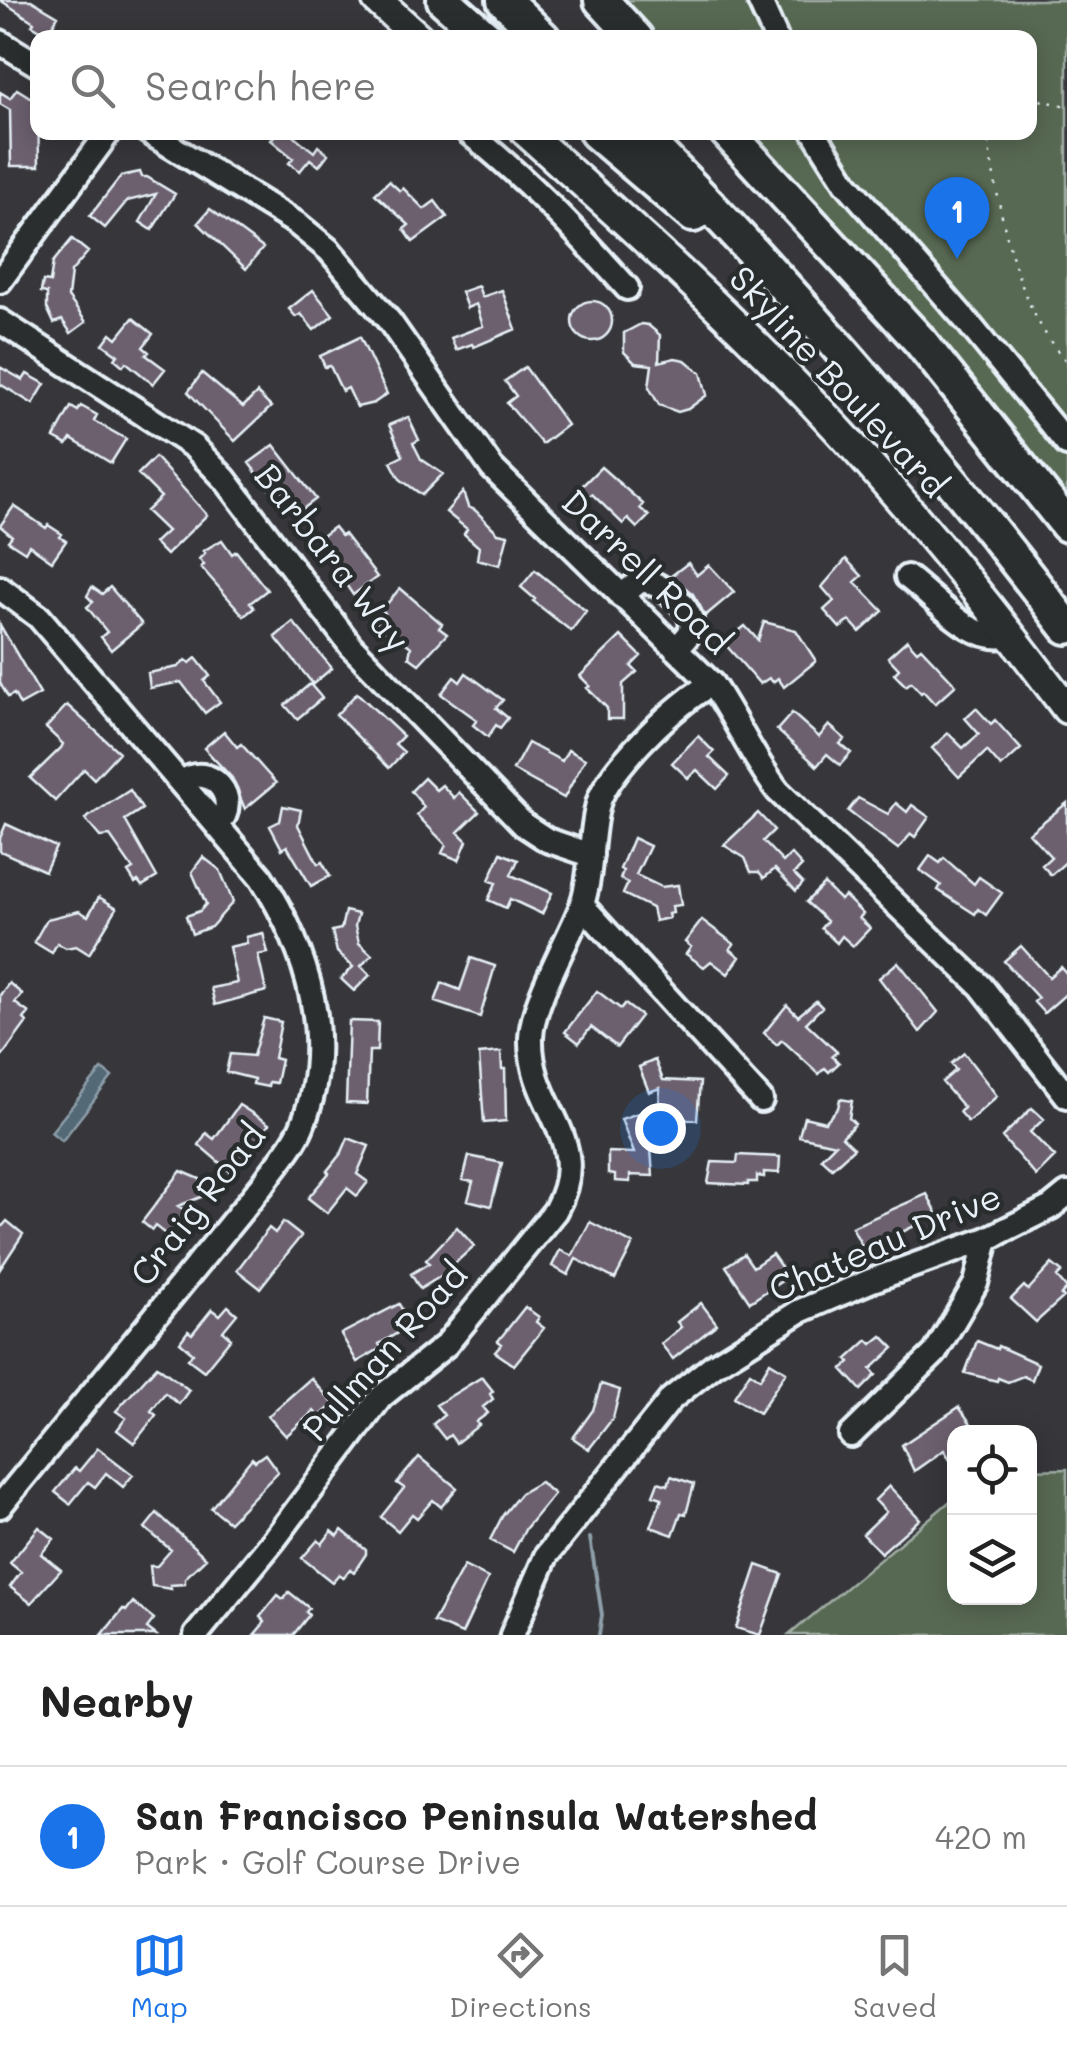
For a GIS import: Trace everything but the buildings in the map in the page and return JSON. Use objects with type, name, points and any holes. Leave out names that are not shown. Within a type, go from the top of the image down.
[{"type":"highway","points":[[444,0],[478,30]]},
{"type":"highway","points":[[504,0],[534,30]]},
{"type":"highway","points":[[601,0],[629,30]]},
{"type":"highway","points":[[617,0],[632,30]]},
{"type":"highway","points":[[606,140],[804,307]]},
{"type":"highway","points":[[646,140],[804,307],[920,440],[1067,628]]},
{"type":"highway","points":[[733,140],[920,342],[1067,525]]},
{"type":"main road","points":[[377,0],[408,30]]},
{"type":"main road","name":"Skyline Boulevard","points":[[535,140],[680,271],[803,393],[916,518],[1067,709]]},
{"type":"street","points":[[760,0],[773,30]]},
{"type":"street","points":[[0,42],[30,60]]},
{"type":"street","points":[[0,281],[104,140]]},
{"type":"street","name":"Darrell Road","points":[[161,140],[296,223],[329,250],[390,322],[492,468],[712,684],[758,764],[778,790],[981,986],[1067,1096]]},
{"type":"street","points":[[478,140],[553,206],[627,288]]},
{"type":"street","points":[[819,140],[846,182],[970,324],[1067,444]]},
{"type":"street","name":"Barbara Way","points":[[0,321],[194,447],[225,479],[350,646],[524,825],[547,840],[591,856]]},
{"type":"street","points":[[907,577],[978,633],[996,638],[1010,635]]},
{"type":"street","points":[[621,596],[641,580],[666,588],[692,624],[676,649]]},
{"type":"street","name":"Craig Road","points":[[0,588],[39,616],[261,877],[287,918],[306,968],[315,1009],[316,1056],[313,1088],[302,1128],[264,1183],[0,1506]]},
{"type":"street","name":"Pullman Road","points":[[196,1635],[274,1540],[381,1398],[446,1344],[555,1212],[568,1188],[570,1166],[565,1139],[539,1085],[531,1036],[545,989],[582,905],[598,802],[607,784],[682,703],[712,684]]},
{"type":"street","points":[[582,905],[761,1100]]},
{"type":"street","name":"Chateau Drive","points":[[512,1635],[546,1556],[672,1399],[714,1366],[800,1311],[987,1239],[1051,1208],[1067,1194]]},
{"type":"street","points":[[851,1435],[935,1353],[976,1283],[987,1239]]},
{"type":"path","points":[[1037,100],[1067,106]]},
{"type":"path","points":[[988,140],[1005,226],[1032,314],[1067,362]]},
{"type":"green space","points":[[610,0],[1067,0],[1067,525],[733,140],[1037,140],[1037,30],[631,30]]},
{"type":"green space","points":[[1067,1469],[1067,1635],[789,1635],[947,1504],[947,1605],[1037,1605],[1037,1470]]},
{"type":"water","points":[[102,1069],[112,1077],[62,1141],[51,1132]]},
{"type":"waterway","points":[[590,1538],[602,1615],[599,1635]]},
{"type":"place","name":"San Francisco Peninsula Watershed","points":[[957,259]]}]
